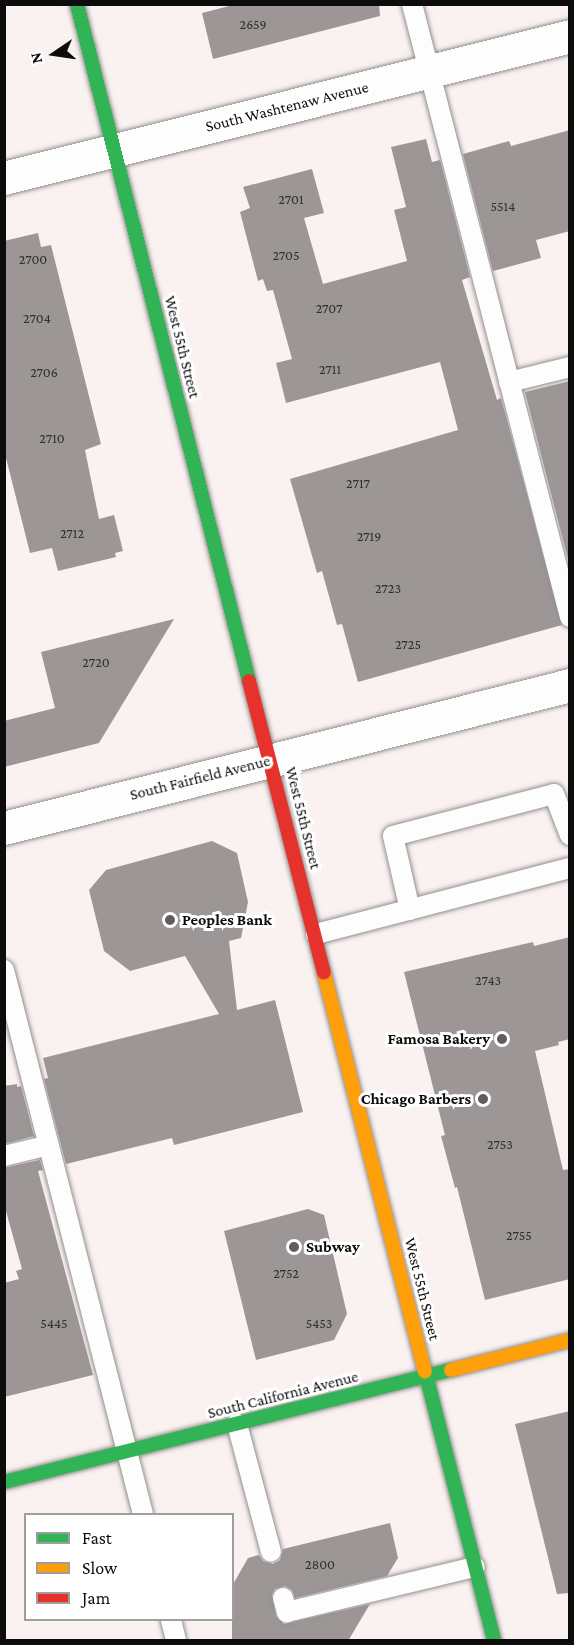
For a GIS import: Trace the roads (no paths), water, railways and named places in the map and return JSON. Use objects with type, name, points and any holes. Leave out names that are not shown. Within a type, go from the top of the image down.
[{"type":"main road","name":"West 55th Street","points":[[77,4],[272,760],[494,1641]]},
{"type":"main road","name":"South California Avenue","points":[[4,1482],[570,1340]]},
{"type":"street","name":"South Washtenaw Avenue","points":[[4,178],[570,36]]},
{"type":"street","name":"South Fairfield Avenue","points":[[4,828],[570,685]]},
{"type":"lane","points":[[412,4],[570,617]]},
{"type":"lane","points":[[508,382],[570,367]]},
{"type":"lane","points":[[410,910],[393,836],[554,794],[570,835]]},
{"type":"lane","points":[[316,934],[570,868]]},
{"type":"lane","points":[[4,970],[142,1513]]},
{"type":"lane","points":[[4,1156],[50,1145]]},
{"type":"lane","points":[[237,1424],[271,1552]]},
{"type":"lane","points":[[283,1598],[287,1612],[475,1567]]},
{"type":"lane","points":[[171,1621],[176,1641]]},
{"type":"place","name":"Peoples Bank","points":[[170,920]]},
{"type":"place","name":"Famosa Bakery","points":[[502,1039]]},
{"type":"place","name":"Chicago Barbers","points":[[483,1099]]},
{"type":"place","name":"Subway","points":[[294,1247]]}]
